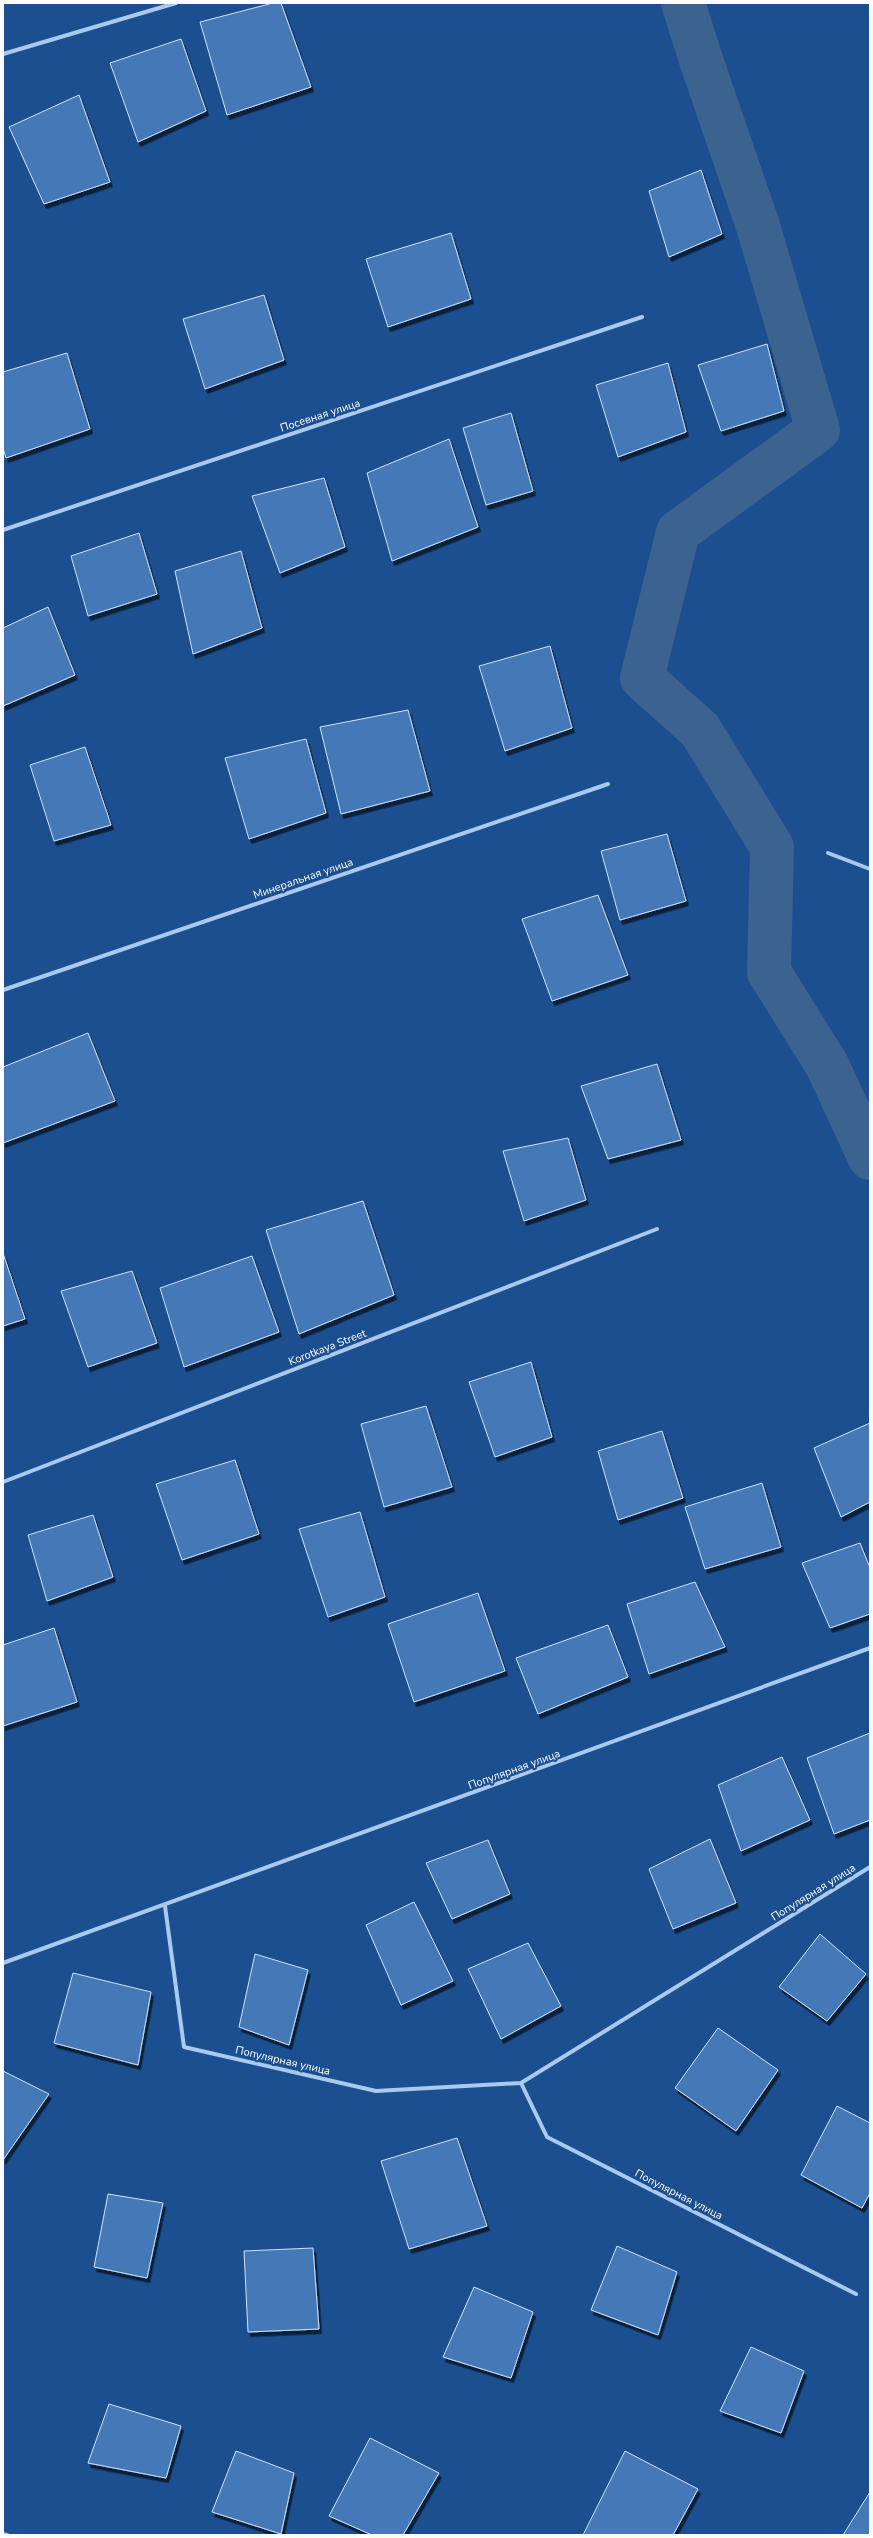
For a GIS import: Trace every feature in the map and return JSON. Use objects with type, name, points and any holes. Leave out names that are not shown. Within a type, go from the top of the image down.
[{"type":"street","points":[[3,54],[176,3]]},
{"type":"street","name":"Посевная улица","points":[[3,530],[642,317]]},
{"type":"street","name":"Минеральная улица","points":[[3,990],[608,784]]},
{"type":"street","points":[[828,853],[870,869]]},
{"type":"street","name":"Korotkaya Street","points":[[3,1482],[657,1229]]},
{"type":"street","name":"Популярная улица","points":[[3,1963],[165,1906],[870,1648]]},
{"type":"street","name":"Популярная улица","points":[[165,1906],[184,2047],[376,2091],[521,2083],[870,1867]]},
{"type":"street","name":"Популярная улица","points":[[521,2083],[547,2137],[856,2294]]},
{"type":"street","points":[[3,2534],[7,2535]]},
{"type":"building","points":[[273,3],[281,3],[311,87],[227,115],[200,22]]},
{"type":"building","points":[[181,39],[206,111],[138,142],[110,63]]},
{"type":"building","points":[[79,95],[110,182],[44,204],[9,127]]},
{"type":"building","points":[[701,170],[722,234],[669,257],[649,191]]},
{"type":"building","points":[[451,233],[471,299],[388,327],[366,259]]},
{"type":"building","points":[[264,295],[284,360],[205,389],[183,319]]},
{"type":"building","points":[[767,344],[784,411],[721,431],[698,365]]},
{"type":"building","points":[[67,353],[90,429],[6,458],[3,448],[3,372]]},
{"type":"building","points":[[668,363],[686,432],[618,457],[596,385]]},
{"type":"building","points":[[511,413],[533,491],[486,505],[463,428]]},
{"type":"building","points":[[449,439],[478,527],[392,561],[367,473]]},
{"type":"building","points":[[324,478],[345,547],[280,573],[252,496]]},
{"type":"building","points":[[139,533],[157,594],[88,616],[71,556]]},
{"type":"building","points":[[241,551],[262,628],[193,654],[175,571]]},
{"type":"building","points":[[48,607],[75,675],[3,706],[3,628]]},
{"type":"building","points":[[550,646],[572,728],[505,751],[479,666]]},
{"type":"building","points":[[408,710],[430,791],[341,814],[320,727]]},
{"type":"building","points":[[306,739],[326,813],[249,839],[225,758]]},
{"type":"building","points":[[85,747],[111,825],[54,841],[30,765]]},
{"type":"building","points":[[667,834],[686,901],[620,920],[601,851]]},
{"type":"building","points":[[598,895],[628,975],[552,1001],[522,919]]},
{"type":"building","points":[[88,1033],[115,1101],[3,1143],[3,1067]]},
{"type":"building","points":[[657,1064],[681,1140],[608,1159],[581,1086]]},
{"type":"building","points":[[568,1138],[586,1200],[524,1221],[503,1151]]},
{"type":"building","points":[[363,1201],[394,1295],[299,1334],[266,1230]]},
{"type":"building","points":[[3,1253],[25,1319],[3,1326]]},
{"type":"building","points":[[252,1256],[279,1332],[184,1367],[160,1288]]},
{"type":"building","points":[[132,1271],[157,1343],[88,1367],[61,1291]]},
{"type":"building","points":[[531,1362],[552,1437],[495,1457],[469,1382]]},
{"type":"building","points":[[426,1406],[452,1487],[384,1507],[361,1424]]},
{"type":"building","points":[[870,1423],[870,1502],[841,1517],[814,1448]]},
{"type":"building","points":[[662,1431],[683,1498],[618,1520],[598,1451]]},
{"type":"building","points":[[235,1460],[259,1534],[182,1560],[156,1484]]},
{"type":"building","points":[[762,1483],[781,1547],[705,1569],[685,1507]]},
{"type":"building","points":[[360,1512],[385,1597],[328,1617],[299,1529]]},
{"type":"building","points":[[93,1515],[113,1577],[47,1601],[28,1535]]},
{"type":"building","points":[[860,1543],[870,1568],[870,1614],[830,1628],[802,1563]]},
{"type":"building","points":[[695,1582],[725,1647],[649,1674],[627,1604]]},
{"type":"building","points":[[478,1593],[505,1671],[414,1702],[388,1624]]},
{"type":"building","points":[[608,1625],[628,1677],[538,1714],[516,1658]]},
{"type":"building","points":[[54,1628],[77,1702],[3,1726],[3,1645]]},
{"type":"building","points":[[870,1733],[870,1820],[834,1834],[807,1758]]},
{"type":"building","points":[[782,1757],[810,1820],[741,1851],[718,1785]]},
{"type":"building","points":[[710,1839],[736,1903],[673,1929],[649,1869]]},
{"type":"building","points":[[488,1840],[510,1894],[452,1919],[426,1863]]},
{"type":"building","points":[[414,1902],[453,1981],[401,2005],[366,1925]]},
{"type":"building","points":[[820,1934],[866,1974],[827,2021],[779,1987]]},
{"type":"building","points":[[528,1943],[561,2006],[501,2039],[468,1969]]},
{"type":"building","points":[[255,1954],[308,1970],[289,2045],[239,2027]]},
{"type":"building","points":[[73,1973],[151,1992],[138,2065],[54,2043]]},
{"type":"building","points":[[718,2028],[778,2070],[736,2131],[675,2088]]},
{"type":"building","points":[[3,2071],[49,2094],[3,2160]]},
{"type":"building","points":[[837,2106],[870,2123],[870,2193],[862,2208],[801,2175]]},
{"type":"building","points":[[457,2138],[487,2226],[409,2249],[381,2161]]},
{"type":"building","points":[[108,2194],[163,2203],[147,2278],[94,2267]]},
{"type":"building","points":[[617,2246],[677,2272],[658,2335],[591,2310]]},
{"type":"building","points":[[313,2248],[319,2329],[248,2332],[244,2251]]},
{"type":"building","points":[[474,2287],[533,2312],[511,2378],[443,2357]]},
{"type":"building","points":[[751,2347],[804,2371],[781,2433],[720,2411]]},
{"type":"building","points":[[109,2404],[181,2426],[166,2478],[88,2463]]},
{"type":"building","points":[[370,2438],[439,2473],[403,2535],[372,2535],[329,2516]]},
{"type":"building","points":[[236,2451],[294,2473],[281,2534],[212,2512]]},
{"type":"building","points":[[625,2451],[698,2489],[673,2535],[583,2535]]},
{"type":"building","points":[[870,2492],[870,2535],[843,2535]]},
{"type":"waterway","points":[[683,3],[758,226],[818,430],[678,532],[642,678],[700,730],[772,847],[769,972],[827,1065],[870,1158]]}]
